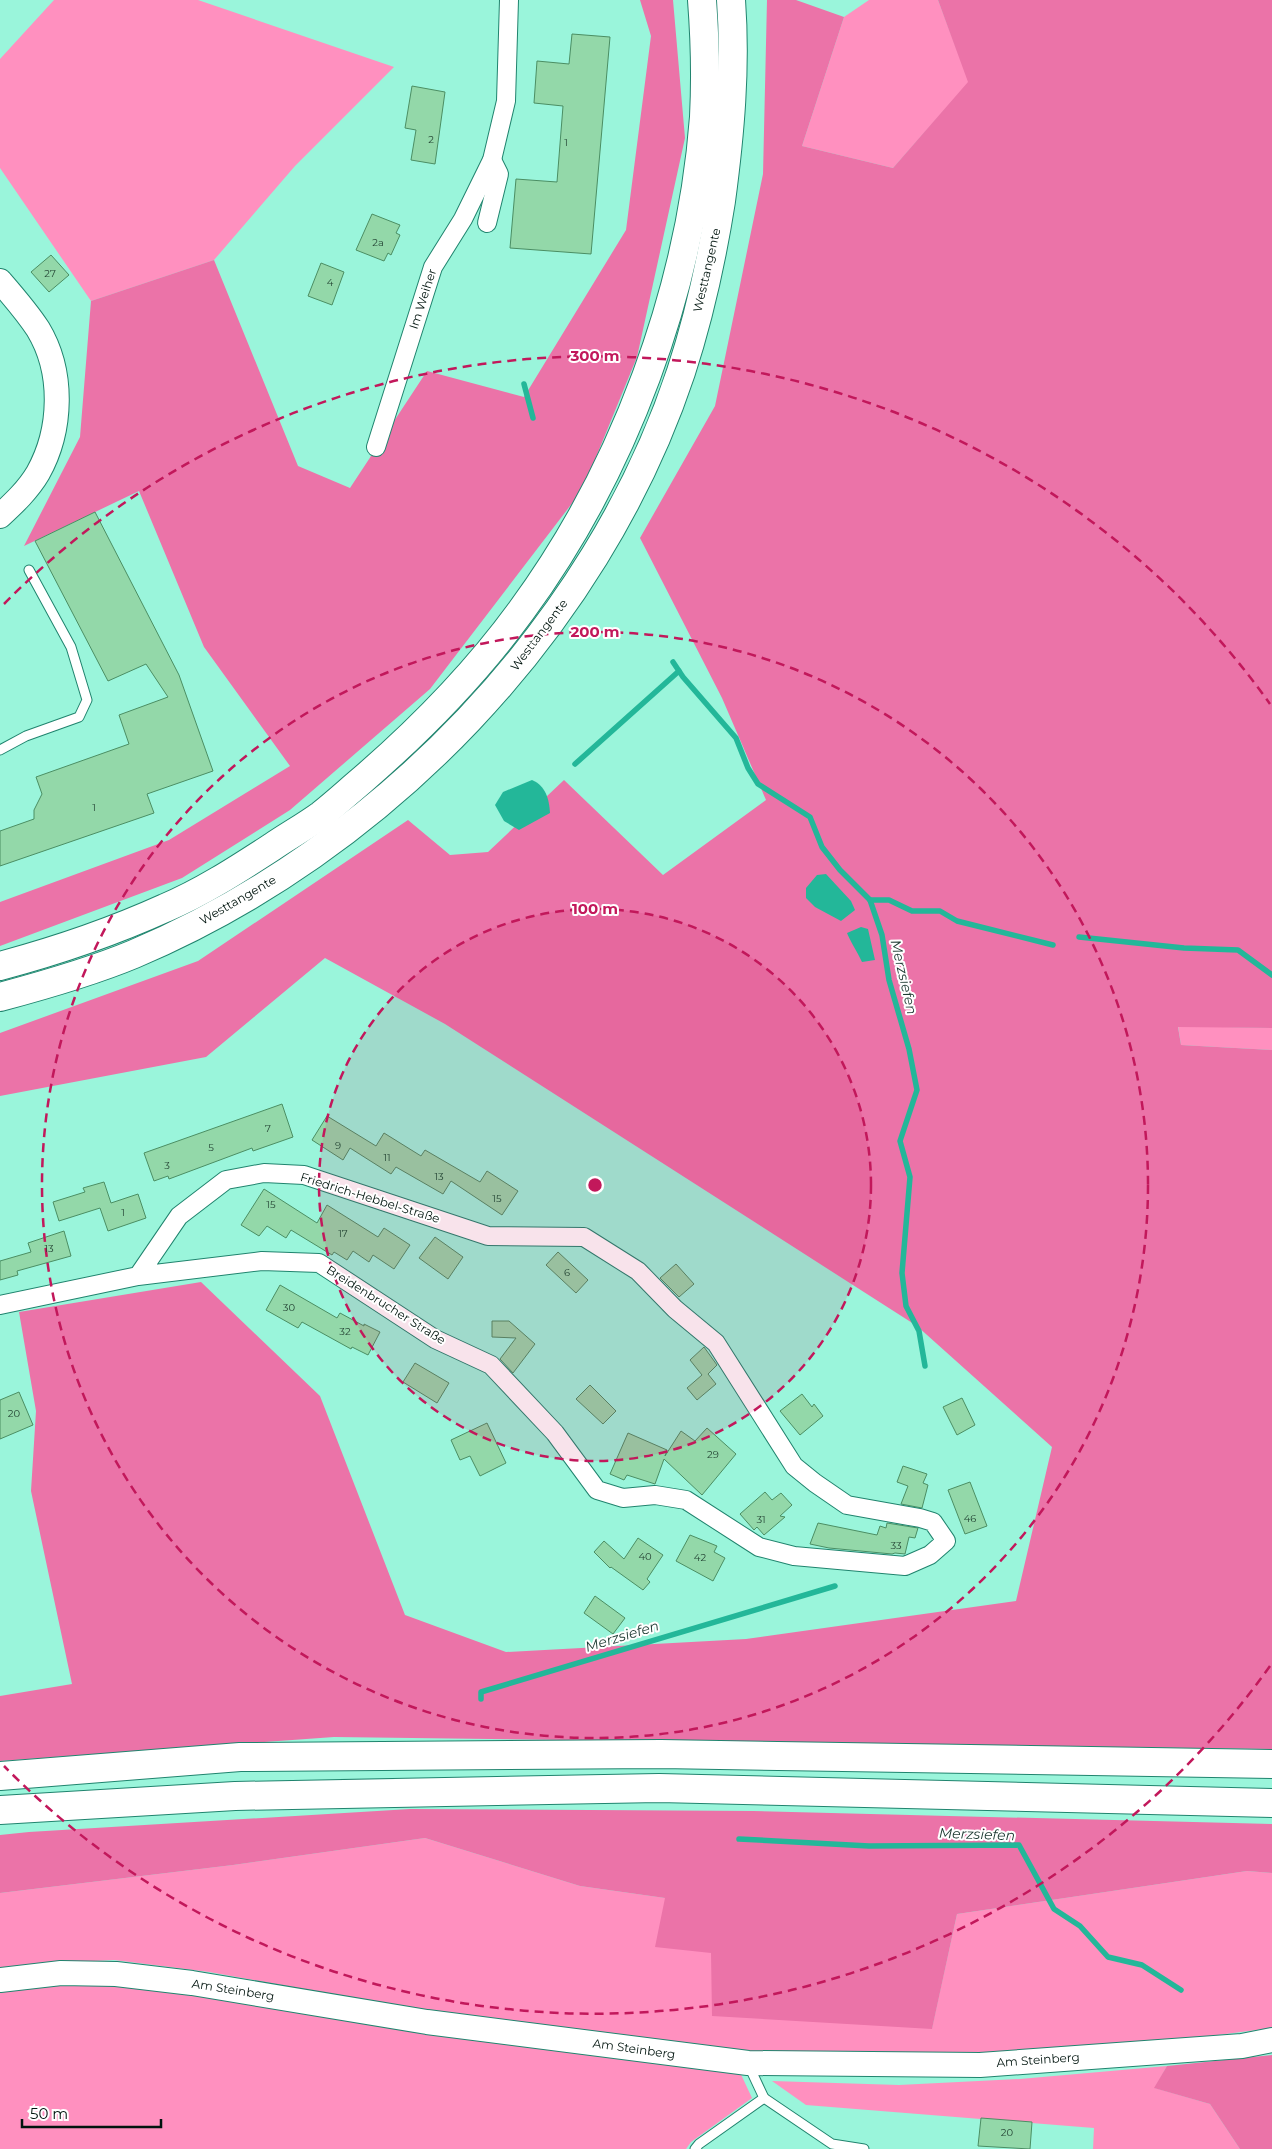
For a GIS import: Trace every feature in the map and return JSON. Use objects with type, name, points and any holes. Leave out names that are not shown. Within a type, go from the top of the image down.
[{"type":"highway","points":[[0,966],[64,949],[165,908],[236,870],[321,815],[434,714],[481,662],[521,610],[556,560],[596,489],[622,434],[648,370],[670,304],[683,256],[696,182],[704,117],[705,57],[702,7]]},
{"type":"highway","name":"Westtangente","points":[[0,997],[48,984],[133,954],[201,922],[276,879],[343,832],[414,775],[486,702],[536,641],[572,591],[608,531],[659,429],[681,372],[701,302],[714,240],[727,156],[734,90],[732,7]]},
{"type":"highway","points":[[0,1776],[240,1757],[661,1754],[1272,1764]]},
{"type":"highway","points":[[0,1810],[235,1796],[659,1788],[1272,1803]]},
{"type":"main road","points":[[0,281],[39,330],[51,358],[57,387],[56,417],[50,446],[32,481],[20,497],[0,516]]},
{"type":"main road","name":"Am Steinberg","points":[[0,1980],[61,1973],[116,1974],[192,1983],[427,2022],[748,2063],[980,2065],[1242,2046],[1272,2040]]},
{"type":"street","name":"Im Weiher","points":[[376,446],[432,267],[463,219],[492,160],[506,101],[509,0]]},
{"type":"street","name":"Im Weiher","points":[[487,223],[499,174],[492,160]]},
{"type":"street","name":"Friedrich-Hebbel-Straße","points":[[138,1276],[179,1216],[226,1180],[264,1173],[304,1175],[488,1236],[584,1237]]},
{"type":"street","name":"Breidenbrucher Straße","points":[[0,1305],[138,1276],[262,1261],[319,1263],[435,1339],[491,1365],[554,1433],[597,1490],[622,1498],[655,1495],[686,1500],[759,1547],[794,1556],[905,1566],[930,1555],[946,1541],[934,1522],[847,1505],[794,1466],[716,1343],[675,1310],[638,1271],[584,1237]]},
{"type":"lane","points":[[0,750],[26,736],[79,717],[87,700],[71,647],[29,570]]},
{"type":"lane","points":[[748,2063],[764,2098],[832,2144],[864,2149]]},
{"type":"lane","points":[[695,2149],[699,2144],[764,2098]]},
{"type":"shaded area","points":[[54,0],[198,0],[394,67],[295,166],[214,260],[91,301],[0,168],[0,59]]},
{"type":"shaded area","points":[[640,0],[673,0],[685,138],[637,357],[583,489],[430,689],[290,810],[182,878],[0,946],[0,902],[169,840],[290,766],[204,647],[139,491],[24,546],[80,437],[91,301],[214,260],[298,466],[350,488],[427,371],[524,397],[626,230],[651,36]]},
{"type":"shaded area","points":[[767,0],[796,0],[844,17],[802,146],[893,168],[968,82],[938,0],[1272,0],[1272,1028],[1178,1027],[1181,1045],[1272,1050],[1272,1749],[334,1737],[0,1761],[0,1696],[72,1684],[31,1491],[36,1411],[19,1312],[201,1282],[320,1396],[405,1615],[506,1652],[746,1639],[1016,1601],[1052,1447],[917,1326],[445,1024],[325,958],[206,1057],[0,1096],[0,1033],[198,961],[408,820],[450,855],[488,852],[564,780],[663,875],[766,800],[722,698],[640,538],[715,406],[763,174]]},
{"type":"shaded area","points":[[869,0],[938,0],[969,82],[893,168],[802,146],[844,17]]},
{"type":"shaded area","points":[[532,780],[544,789],[550,813],[519,830],[504,821],[495,805],[503,792]]},
{"type":"shaded area","points":[[826,874],[851,901],[855,910],[841,921],[815,907],[806,898],[806,888],[817,875]]},
{"type":"shaded area","points":[[861,927],[868,929],[875,960],[862,962],[848,936],[847,933]]},
{"type":"shaded area","points":[[1178,1026],[1272,1028],[1272,1050],[1181,1045]]},
{"type":"shaded area","points":[[410,1809],[753,1811],[1272,1824],[1272,1873],[1247,1871],[957,1914],[932,2029],[712,2016],[711,1953],[655,1947],[665,1898],[580,1886],[425,1838],[233,1865],[0,1893],[0,1835]]},
{"type":"shaded area","points":[[425,1838],[580,1886],[665,1898],[711,1953],[932,2028],[957,1914],[1247,1871],[1272,1873],[1272,2028],[1187,2039],[975,2056],[747,2053],[438,2013],[209,1972],[114,1960],[54,1963],[0,1972],[0,1893],[233,1865]]},
{"type":"shaded area","points":[[121,1981],[738,2068],[752,2098],[691,2142],[686,2149],[0,2149],[0,1987]]},
{"type":"shaded area","points":[[1272,2055],[1272,2149],[1240,2149],[1210,2104],[1154,2088],[1167,2066]]},
{"type":"shaded area","points":[[1167,2066],[1155,2088],[1210,2104],[1240,2149],[1093,2149],[1094,2128],[806,2105],[772,2081],[899,2085],[1020,2079]]},
{"type":"building","points":[[572,34],[610,37],[591,254],[510,248],[516,179],[557,182],[563,106],[534,103],[537,61],[569,64]]},
{"type":"building","points":[[412,86],[445,92],[435,164],[411,160],[416,130],[405,128]]},
{"type":"building","points":[[372,214],[400,225],[396,233],[400,235],[391,255],[388,253],[384,261],[356,250]]},
{"type":"building","points":[[51,255],[69,275],[49,292],[31,272]]},
{"type":"building","points":[[321,263],[344,272],[332,305],[308,296]]},
{"type":"building","points":[[95,512],[179,675],[213,771],[147,794],[154,813],[0,866],[0,831],[34,819],[34,810],[42,794],[36,777],[129,744],[119,715],[168,697],[146,664],[108,681],[35,541]]},
{"type":"building","points":[[282,1104],[293,1137],[253,1151],[252,1148],[169,1179],[168,1176],[154,1181],[144,1153]]},
{"type":"building","points":[[327,1116],[376,1146],[384,1133],[421,1156],[425,1150],[480,1182],[487,1171],[518,1191],[502,1215],[451,1181],[443,1194],[396,1167],[391,1174],[350,1148],[343,1160],[312,1140]]},
{"type":"building","points":[[104,1182],[111,1203],[138,1194],[146,1218],[108,1231],[100,1208],[59,1221],[53,1202],[85,1192],[83,1188]]},
{"type":"building","points":[[264,1189],[317,1223],[327,1205],[378,1237],[384,1228],[410,1245],[394,1269],[373,1255],[369,1262],[353,1251],[347,1260],[334,1252],[332,1255],[291,1230],[286,1238],[267,1226],[259,1236],[241,1225]]},
{"type":"building","points":[[64,1231],[71,1256],[17,1271],[18,1275],[0,1280],[0,1261],[31,1252],[28,1243]]},
{"type":"building","points":[[435,1237],[463,1257],[448,1279],[419,1258]]},
{"type":"building","points":[[558,1252],[588,1280],[576,1293],[546,1265]]},
{"type":"building","points":[[676,1264],[694,1284],[679,1297],[660,1278]]},
{"type":"building","points":[[280,1285],[337,1318],[340,1313],[380,1332],[368,1355],[352,1347],[351,1349],[302,1322],[298,1328],[266,1310]]},
{"type":"building","points":[[492,1321],[509,1321],[535,1344],[513,1373],[500,1359],[516,1338],[492,1337]]},
{"type":"building","points":[[704,1347],[717,1365],[708,1374],[716,1384],[697,1400],[687,1388],[702,1375],[690,1360]]},
{"type":"building","points":[[415,1363],[449,1383],[437,1403],[403,1382]]},
{"type":"building","points":[[590,1385],[616,1411],[603,1424],[576,1399]]},
{"type":"building","points":[[19,1392],[33,1425],[0,1439],[0,1400]]},
{"type":"building","points":[[802,1394],[812,1407],[814,1404],[823,1416],[800,1435],[780,1411]]},
{"type":"building","points":[[962,1398],[975,1425],[957,1435],[943,1407]]},
{"type":"building","points":[[487,1423],[506,1463],[480,1476],[470,1456],[460,1460],[451,1440]]},
{"type":"building","points":[[707,1428],[736,1454],[702,1495],[664,1459],[655,1484],[627,1475],[624,1480],[610,1474],[628,1433],[667,1450],[665,1456],[681,1431],[695,1441]]},
{"type":"building","points":[[903,1466],[927,1474],[923,1483],[928,1485],[922,1508],[901,1504],[908,1486],[897,1482]]},
{"type":"building","points":[[970,1482],[987,1526],[965,1534],[948,1490]]},
{"type":"building","points":[[765,1492],[772,1500],[781,1493],[792,1505],[780,1516],[785,1517],[764,1535],[757,1527],[754,1530],[740,1514]]},
{"type":"building","points":[[818,1523],[877,1535],[880,1526],[886,1528],[887,1523],[918,1528],[915,1538],[909,1537],[905,1554],[892,1554],[829,1548],[810,1544]]},
{"type":"building","points":[[690,1535],[717,1546],[714,1552],[725,1558],[713,1581],[676,1561]]},
{"type":"building","points":[[638,1538],[663,1555],[647,1579],[650,1582],[643,1590],[610,1568],[594,1552],[604,1541],[624,1559]]},
{"type":"building","points":[[595,1596],[625,1618],[613,1634],[584,1613]]},
{"type":"building","points":[[981,2118],[1032,2122],[1030,2149],[978,2146]]},
{"type":"waterway","name":"Merzsiefen","points":[[524,384],[533,418]]},
{"type":"waterway","name":"Merzsiefen","points":[[673,662],[683,677],[736,738],[748,768],[758,784],[810,817],[822,847],[840,870],[870,900],[882,935],[889,980],[909,1049],[917,1090],[900,1141],[910,1177],[902,1273],[906,1306],[919,1331],[925,1366]]},
{"type":"waterway","points":[[575,764],[679,671]]},
{"type":"waterway","points":[[870,900],[889,900],[912,911],[940,911],[957,921],[1053,945]]},
{"type":"waterway","points":[[1079,937],[1184,948],[1238,950],[1272,975]]},
{"type":"waterway","name":"Merzsiefen","points":[[481,1699],[481,1692],[835,1586]]},
{"type":"waterway","name":"Merzsiefen","points":[[739,1839],[869,1846],[1019,1845],[1054,1909],[1080,1926],[1108,1957],[1142,1965],[1181,1990]]}]
